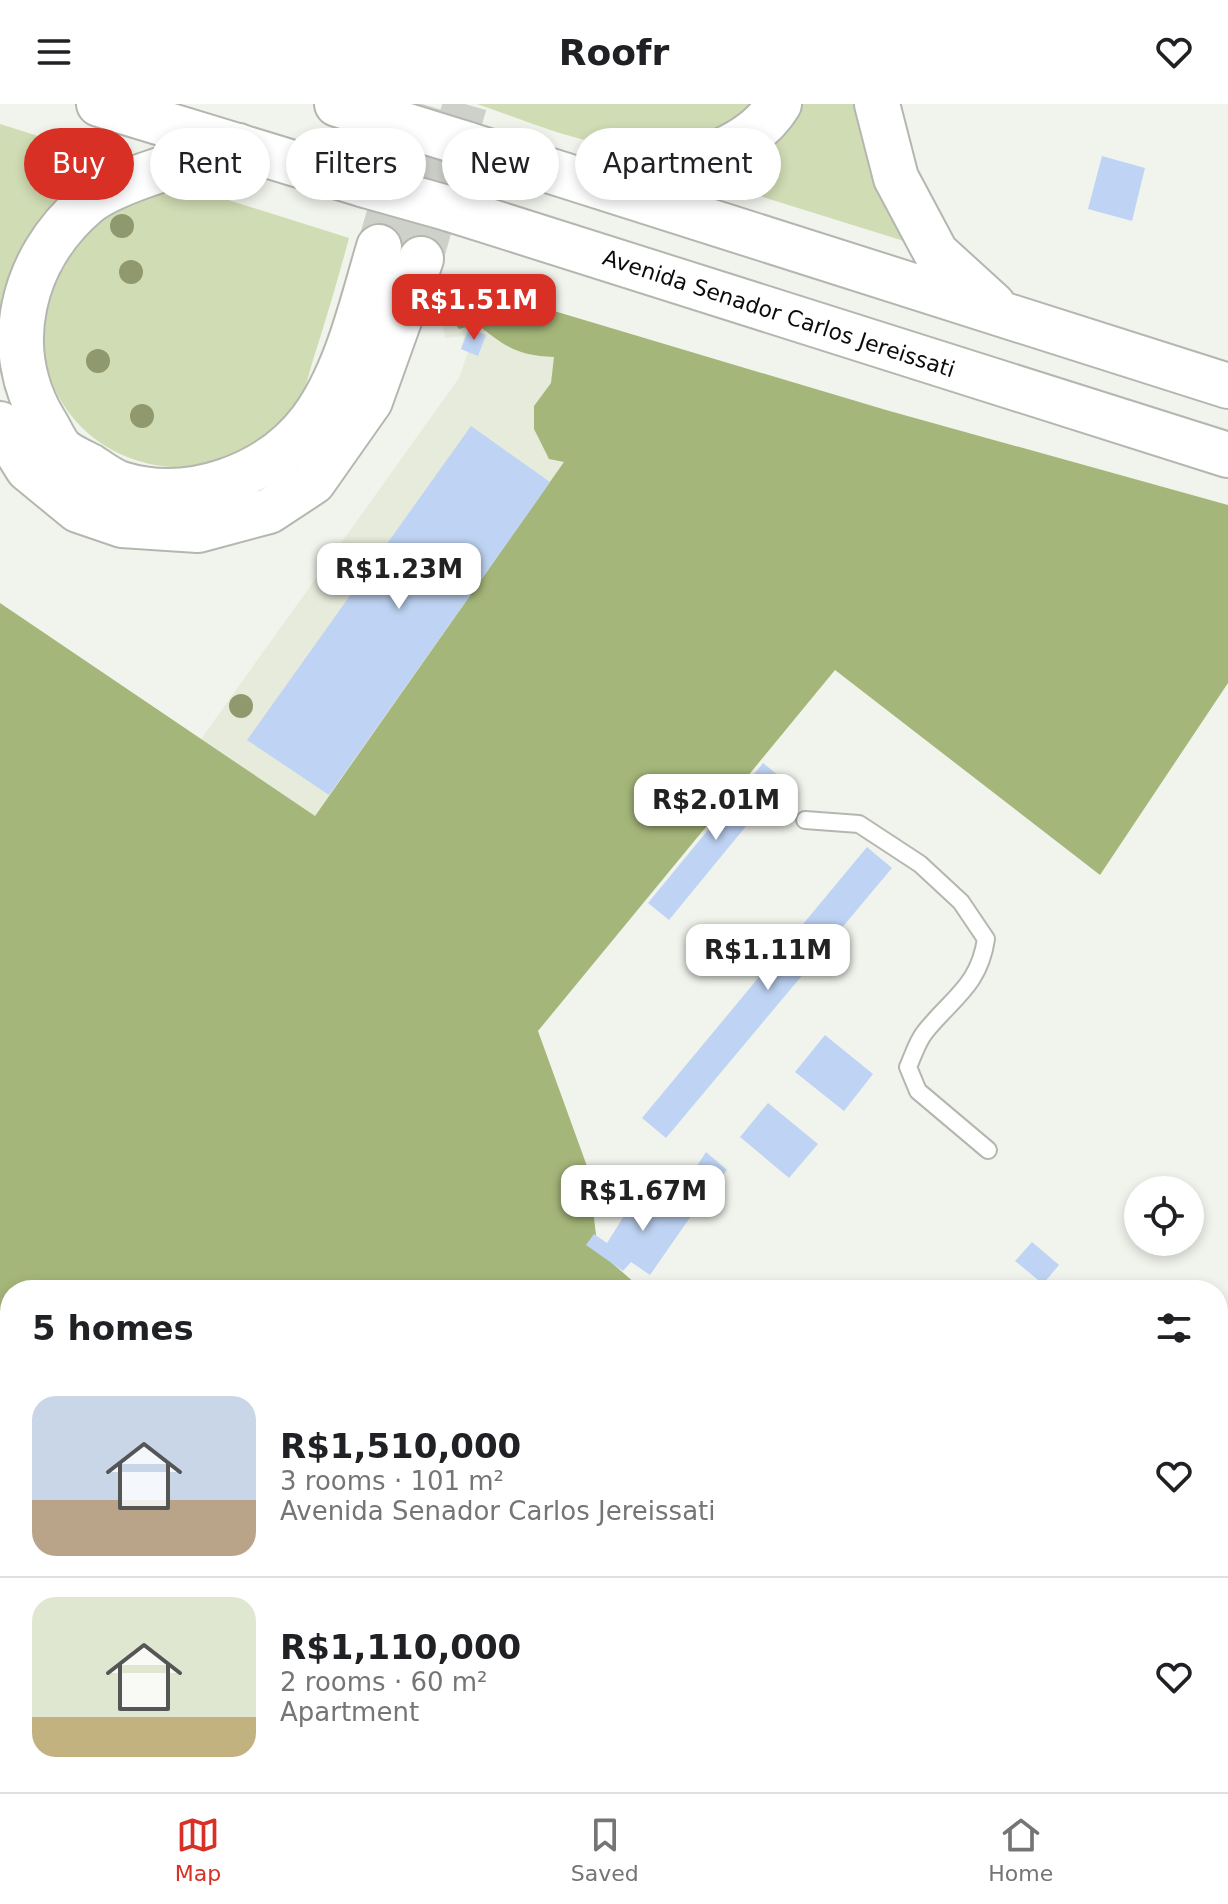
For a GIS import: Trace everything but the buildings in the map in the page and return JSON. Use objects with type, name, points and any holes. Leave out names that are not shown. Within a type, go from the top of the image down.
[{"type":"main road","name":"Avenida Senador Carlos Jereissati","points":[[99,104],[178,128]]},
{"type":"main road","points":[[337,104],[575,177]]},
{"type":"main road","points":[[757,128],[779,104]]},
{"type":"main road","points":[[877,104],[896,178],[936,253],[1004,315]]},
{"type":"main road","name":"Avenida Senador Carlos Jereissati","points":[[270,156],[447,208],[1228,455]]},
{"type":"main road","points":[[150,174],[88,202],[56,234],[30,276],[20,331],[21,369],[37,409],[62,451],[121,484],[177,490],[231,481],[280,454],[311,421],[334,381],[379,247]]},
{"type":"main road","points":[[648,200],[1228,386]]},
{"type":"main road","points":[[0,424],[28,469],[78,510],[122,525],[198,530],[269,511],[313,482],[370,401],[421,259]]},
{"type":"lane","points":[[805,820],[859,824],[930,874],[961,902],[986,939],[983,963],[967,988],[923,1034],[908,1067],[918,1091],[988,1150]]},
{"type":"shaded area","points":[[466,285],[886,410],[607,402],[314,817],[201,739],[459,378],[468,352],[461,349],[465,336],[445,338],[438,295]]},
{"type":"green space","points":[[477,104],[752,104],[721,128],[575,128],[575,137],[559,132],[559,128],[545,128]]},
{"type":"green space","points":[[802,104],[861,104],[881,189],[904,241],[773,200],[781,200],[781,132]]},
{"type":"green space","points":[[0,124],[24,132],[24,200],[66,200],[49,211],[37,438],[0,367]]},
{"type":"green space","points":[[150,194],[150,200],[228,200],[349,238],[299,400],[265,438],[225,460],[181,467],[137,460],[98,441],[67,410],[47,368],[44,317],[50,276],[99,223],[138,198]]},
{"type":"green space","points":[[490,292],[886,410],[1228,505],[1228,683],[1100,875],[835,670],[538,1031],[588,1169],[598,1251],[631,1280],[0,1280],[0,603],[315,816],[564,462],[549,459],[534,429],[534,406],[551,383],[554,357],[531,355],[512,348],[477,324],[459,329],[448,314],[459,297]]},
{"type":"tunnel","points":[[379,247],[422,104]]},
{"type":"tunnel","points":[[421,259],[465,104]]}]
